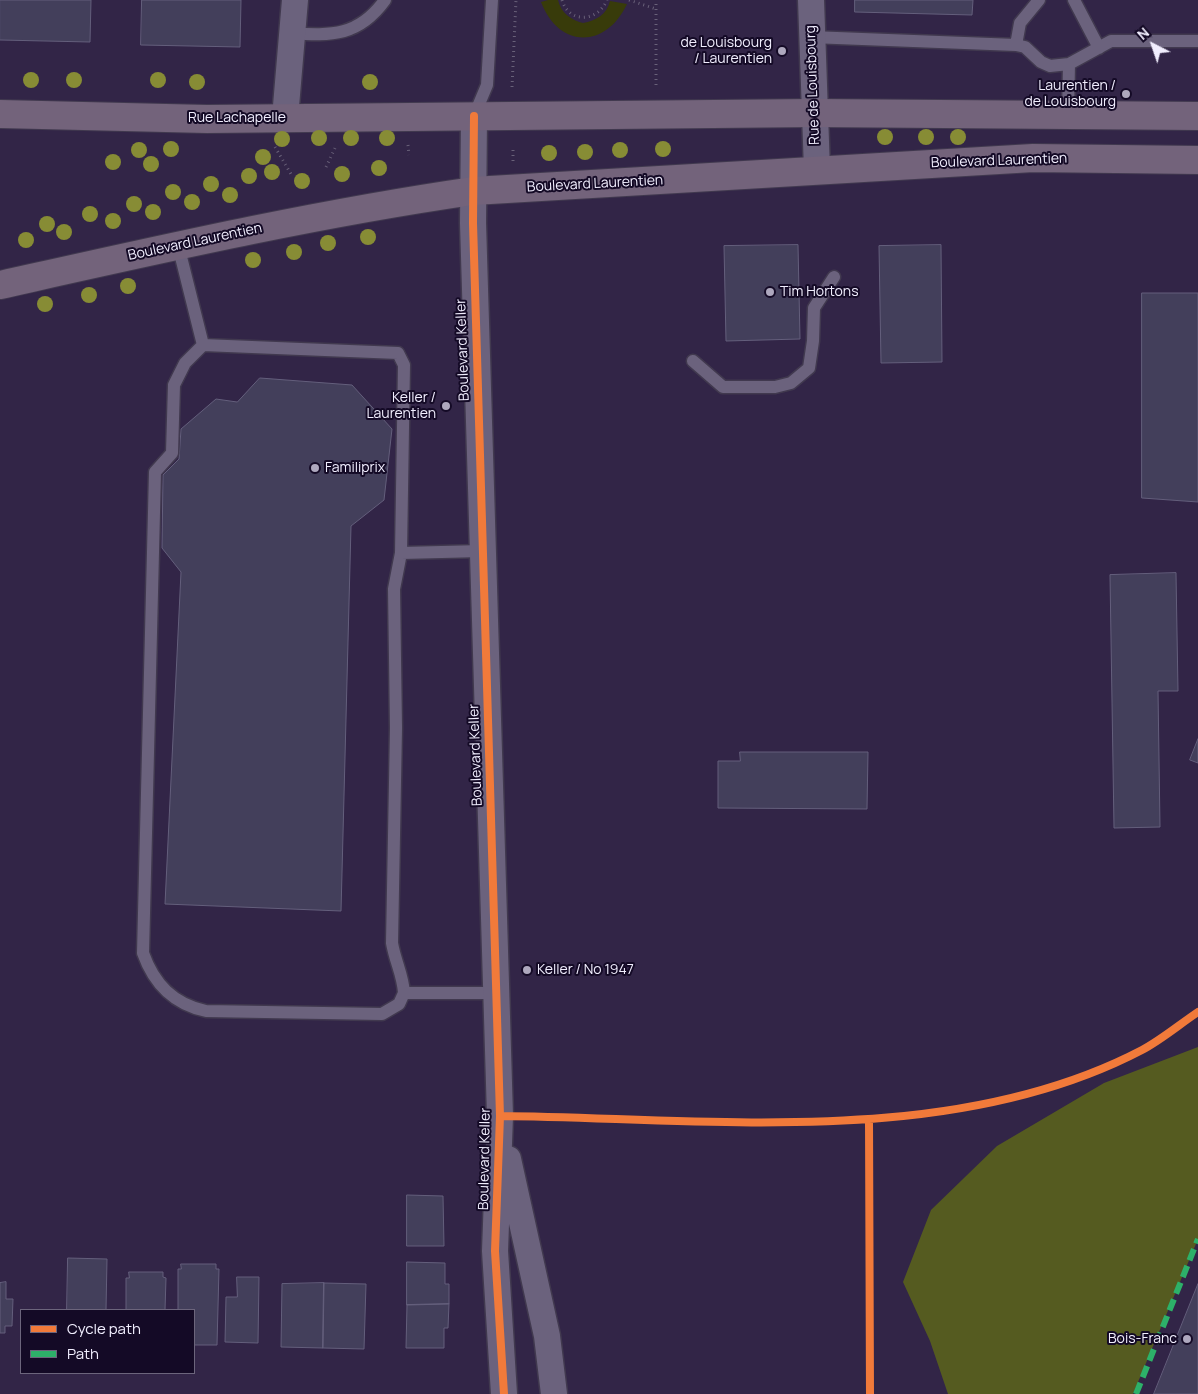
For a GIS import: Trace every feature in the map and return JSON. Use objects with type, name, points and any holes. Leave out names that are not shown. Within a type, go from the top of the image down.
[{"type":"main road","points":[[474,116],[814,113],[1198,116]]},
{"type":"main road","name":"Rue Lachapelle","points":[[0,114],[207,119],[474,116]]},
{"type":"main road","name":"Boulevard Laurentien","points":[[0,284],[178,245],[407,200],[473,191],[1033,158],[1198,160]]},
{"type":"street","points":[[285,118],[295,0]]},
{"type":"street","name":"Rue de Louisbourg","points":[[811,0],[817,170]]},
{"type":"street","name":"Boulevard Keller","points":[[474,116],[473,191],[482,551],[500,1116],[495,1251],[504,1394]]},
{"type":"street","name":"Boulevard Keller","points":[[500,1116],[548,1336],[554,1394]]},
{"type":"lane","points":[[291,33],[322,35],[350,30],[367,21],[385,0]]},
{"type":"lane","points":[[474,116],[487,85],[492,0]]},
{"type":"lane","points":[[1016,45],[1020,23],[1039,0]]},
{"type":"lane","points":[[1074,0],[1099,48]]},
{"type":"lane","points":[[811,37],[1016,45],[1025,47],[1041,62],[1050,66],[1069,64],[1111,41],[1198,41]]},
{"type":"lane","points":[[1068,115],[1069,64]]},
{"type":"lane","points":[[178,245],[203,345]]},
{"type":"lane","points":[[693,361],[723,387],[775,387],[796,380],[809,368],[814,308],[834,277]]},
{"type":"lane","points":[[203,345],[398,353],[404,365],[402,553],[394,589],[396,728],[392,943],[404,980],[404,993],[400,1004],[382,1014],[206,1011],[190,1008],[174,998],[159,985],[149,971],[143,953],[155,472],[172,454],[174,385],[177,375],[203,345]]},
{"type":"lane","points":[[402,553],[482,551]]},
{"type":"lane","points":[[404,993],[495,993]]},
{"type":"path","points":[[512,88],[516,0]]},
{"type":"path","points":[[562,0],[568,12],[584,18],[602,9],[607,0]]},
{"type":"path","points":[[629,0],[656,9]]},
{"type":"path","points":[[656,0],[656,85]]},
{"type":"path","points":[[583,23],[584,18]]},
{"type":"path","points":[[326,167],[336,146]]},
{"type":"path","points":[[408,146],[409,155]]},
{"type":"path","points":[[275,147],[290,174]]},
{"type":"path","points":[[512,167],[513,148]]},
{"type":"shaded area","points":[[558,0],[561,9],[567,15],[583,23],[592,21],[604,13],[610,1],[627,4],[618,19],[607,29],[595,36],[583,38],[571,35],[559,28],[549,17],[541,2]]},
{"type":"green space","points":[[1198,1047],[1198,1239],[1133,1394],[948,1394],[930,1341],[903,1282],[931,1210],[997,1146],[1104,1083]]},
{"type":"building","points":[[0,0],[91,0],[90,42],[0,40]]},
{"type":"building","points":[[142,0],[241,0],[240,47],[141,45]]},
{"type":"building","points":[[855,0],[973,0],[972,15],[855,12]]},
{"type":"building","points":[[798,245],[800,339],[726,341],[724,246]]},
{"type":"building","points":[[941,245],[942,362],[881,363],[879,246]]},
{"type":"building","points":[[1142,293],[1198,293],[1198,502],[1142,498]]},
{"type":"building","points":[[260,378],[352,385],[392,429],[384,500],[351,526],[341,911],[165,904],[181,572],[162,548],[163,475],[179,459],[181,429],[216,399],[237,402]]},
{"type":"building","points":[[1176,573],[1178,691],[1158,691],[1160,827],[1114,828],[1110,575]]},
{"type":"building","points":[[1198,739],[1198,763],[1190,760]]},
{"type":"building","points":[[740,752],[868,752],[867,809],[718,808],[718,761],[740,761]]},
{"type":"building","points":[[407,1195],[443,1196],[444,1246],[407,1246]]},
{"type":"building","points":[[68,1258],[107,1259],[106,1309],[67,1309]]},
{"type":"building","points":[[407,1262],[445,1263],[445,1284],[449,1284],[449,1304],[407,1305]]},
{"type":"building","points":[[181,1264],[216,1264],[216,1269],[219,1269],[217,1345],[195,1345],[195,1309],[178,1309],[178,1269],[181,1269]]},
{"type":"building","points":[[129,1272],[163,1272],[163,1277],[166,1278],[165,1309],[126,1309],[126,1278],[129,1278]]},
{"type":"building","points":[[237,1277],[259,1277],[258,1343],[225,1342],[226,1297],[237,1297]]},
{"type":"building","points":[[6,1282],[6,1299],[13,1299],[12,1326],[5,1326],[5,1333],[0,1333],[0,1283]]},
{"type":"building","points":[[324,1283],[323,1348],[281,1347],[282,1284]]},
{"type":"building","points":[[324,1283],[366,1284],[364,1349],[323,1348]]},
{"type":"building","name":"Bois-Franc","points":[[1198,1284],[1198,1394],[1154,1394]]},
{"type":"building","points":[[449,1304],[448,1328],[444,1328],[444,1348],[406,1348],[407,1305]]},
{"type":"marked path","points":[[1136,1394],[1198,1239]]},
{"type":"cycle path","points":[[474,116],[473,223],[500,1116],[495,1251],[504,1394]]},
{"type":"cycle path","points":[[500,1116],[744,1122],[827,1121],[910,1115],[990,1103],[1068,1082],[1142,1050],[1198,1012]]},
{"type":"cycle path","points":[[869,1120],[870,1394]]},
{"type":"place","name":"de Louisbourg / Laurentien","points":[[782,51]]},
{"type":"place","name":"Laurentien / de Louisbourg","points":[[1126,94]]},
{"type":"place","name":"Tim Hortons","points":[[770,292]]},
{"type":"place","name":"Keller / Laurentien","points":[[446,406]]},
{"type":"place","name":"Familiprix","points":[[315,468]]},
{"type":"place","name":"Keller / No 1947","points":[[527,970]]},
{"type":"place","name":"Bois-Franc","points":[[1187,1339]]}]
